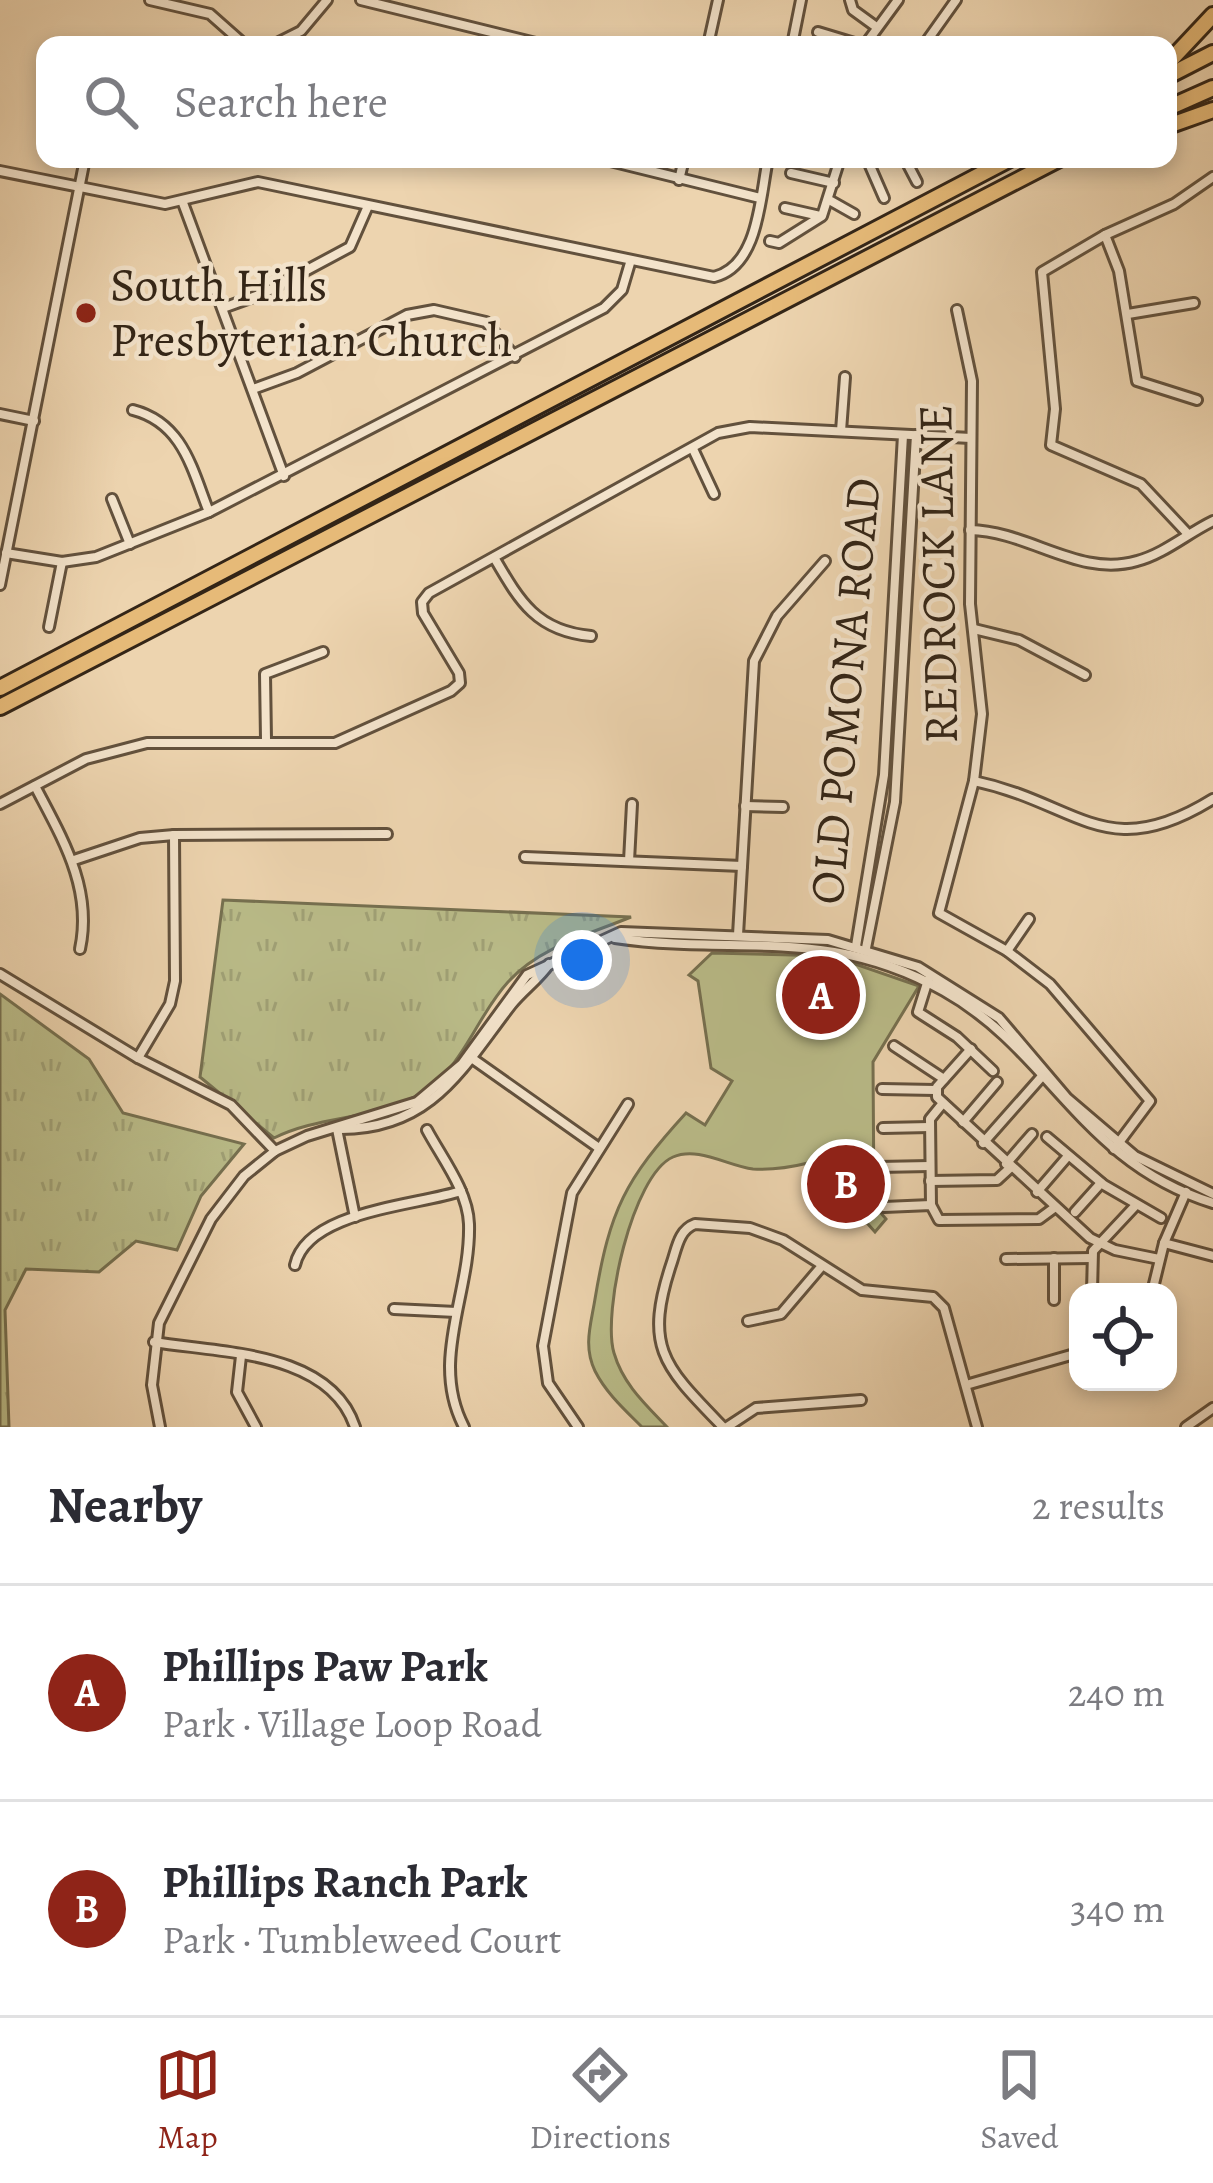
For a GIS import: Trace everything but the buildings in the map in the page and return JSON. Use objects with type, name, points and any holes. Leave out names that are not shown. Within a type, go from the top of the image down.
[{"type":"highway","points":[[1177,53],[1213,15]]},
{"type":"highway","points":[[1177,71],[1213,53]]},
{"type":"highway","points":[[1177,104],[1213,88]]},
{"type":"highway","points":[[1177,123],[1213,110]]},
{"type":"highway","points":[[0,688],[991,168]]},
{"type":"highway","points":[[0,707],[1040,168]]},
{"type":"highway","points":[[1005,185],[1052,168]]},
{"type":"street","points":[[150,0],[210,14],[235,36]]},
{"type":"street","points":[[291,36],[327,0]]},
{"type":"street","points":[[361,0],[507,36]]},
{"type":"street","points":[[794,36],[801,0]]},
{"type":"street","points":[[850,0],[854,10],[875,26]]},
{"type":"street","points":[[869,36],[898,0]]},
{"type":"street","points":[[930,36],[956,0]]},
{"type":"street","points":[[710,36],[716,1]]},
{"type":"street","points":[[818,32],[832,36]]},
{"type":"street","points":[[0,585],[83,168]]},
{"type":"street","points":[[635,168],[760,198]]},
{"type":"street","points":[[680,180],[682,168]]},
{"type":"street","points":[[0,171],[146,202],[183,202],[240,183],[258,182],[700,277],[725,274],[747,251],[766,168]]},
{"type":"street","points":[[770,241],[778,243],[822,216],[831,201],[838,168]]},
{"type":"street","points":[[871,168],[884,198]]},
{"type":"street","points":[[909,168],[917,182]]},
{"type":"street","points":[[790,173],[834,183]]},
{"type":"street","points":[[1187,533],[1141,484],[1051,445],[1055,409],[1042,272],[1105,235],[1140,222],[1213,177]]},
{"type":"street","points":[[831,201],[854,214]]},
{"type":"street","points":[[183,202],[284,476]]},
{"type":"street","points":[[223,308],[264,293],[350,247],[368,206]]},
{"type":"street","points":[[785,208],[822,216]]},
{"type":"street","points":[[1105,235],[1128,314],[1137,380],[1147,388],[1197,400]]},
{"type":"street","points":[[6,554],[62,562],[130,544],[209,512],[515,357],[614,301],[630,263]]},
{"type":"street","points":[[1128,314],[1194,303]]},
{"type":"street","name":"REDROCK LANE","points":[[957,310],[972,381],[970,530],[982,714],[974,781],[938,913],[1007,951]]},
{"type":"street","points":[[254,389],[297,373],[421,311],[486,322],[515,357]]},
{"type":"street","points":[[841,431],[845,377]]},
{"type":"street","points":[[134,410],[154,416],[176,436],[209,512]]},
{"type":"street","points":[[0,414],[34,422]]},
{"type":"street","points":[[0,804],[86,759],[147,743],[334,743],[364,734],[460,682],[422,602],[428,593],[495,559],[598,495],[718,434],[750,427],[971,438]]},
{"type":"street","name":"OLD POMONA ROAD","points":[[859,949],[884,775],[903,435]]},
{"type":"street","name":"OLD POMONA ROAD","points":[[859,949],[895,802],[916,435]]},
{"type":"street","points":[[693,449],[714,494]]},
{"type":"street","points":[[112,499],[130,544]]},
{"type":"street","points":[[970,530],[1018,535],[1078,561],[1117,565],[1153,556],[1213,521]]},
{"type":"street","points":[[495,559],[537,619],[563,632],[591,636]]},
{"type":"street","points":[[738,938],[754,661],[777,616],[825,561]]},
{"type":"street","points":[[49,627],[62,562]]},
{"type":"street","points":[[974,629],[1019,640],[1085,675]]},
{"type":"street","points":[[266,740],[265,674],[323,652]]},
{"type":"street","points":[[974,781],[1037,798],[1106,830],[1157,829],[1213,799]]},
{"type":"street","points":[[35,786],[74,860],[83,908],[80,949]]},
{"type":"street","points":[[628,861],[632,803]]},
{"type":"street","points":[[746,806],[783,807]]},
{"type":"street","points":[[74,860],[140,838],[174,835],[387,834]]},
{"type":"street","points":[[139,1058],[170,1004],[175,981],[174,835]]},
{"type":"street","points":[[525,856],[742,866]]},
{"type":"street","points":[[1029,919],[1007,951],[1077,1010],[1150,1101],[1116,1146]]},
{"type":"street","points":[[160,1427],[152,1385],[154,1342],[166,1305],[211,1219],[244,1176],[275,1151],[416,1108],[472,1058],[550,963],[614,938],[738,938],[859,949],[930,978],[999,1018],[1043,1075],[1116,1146],[1187,1190],[1213,1198]]},
{"type":"street","points":[[0,974],[139,1058],[231,1105],[275,1151]]},
{"type":"street","points":[[930,978],[919,1012],[971,1048],[993,1071]]},
{"type":"street","points":[[894,1046],[944,1078]]},
{"type":"street","points":[[935,1090],[971,1048]]},
{"type":"street","points":[[472,1058],[599,1148]]},
{"type":"street","points":[[982,1143],[1043,1075]]},
{"type":"street","points":[[963,1122],[997,1082]]},
{"type":"street","points":[[882,1089],[935,1090]]},
{"type":"street","points":[[935,1090],[982,1143],[1099,1244],[1159,1259]]},
{"type":"street","points":[[932,1211],[930,1127],[932,1114],[943,1103]]},
{"type":"street","points":[[578,1427],[548,1384],[543,1346],[564,1215],[628,1104]]},
{"type":"street","points":[[883,1128],[930,1127]]},
{"type":"street","points":[[338,1129],[356,1217]]},
{"type":"street","points":[[427,1130],[461,1191],[469,1223],[448,1367],[464,1427]]},
{"type":"street","points":[[930,1181],[997,1180],[1032,1134]]},
{"type":"street","points":[[1047,1137],[1101,1183],[1161,1218]]},
{"type":"street","points":[[1037,1192],[1068,1156]]},
{"type":"street","points":[[878,1168],[930,1166]]},
{"type":"street","points":[[1075,1212],[1101,1183]]},
{"type":"street","points":[[1154,1283],[1164,1243],[1187,1190]]},
{"type":"street","points":[[295,1265],[302,1245],[326,1227],[461,1191]]},
{"type":"street","points":[[1092,1283],[1092,1258],[1099,1244],[1136,1204]]},
{"type":"street","points":[[884,1207],[1039,1219],[1054,1208]]},
{"type":"street","points":[[861,1400],[755,1408],[725,1427],[678,1380],[659,1343],[656,1309],[682,1234],[695,1224],[750,1228],[783,1240],[862,1290],[933,1297],[944,1308],[977,1427]]},
{"type":"street","points":[[1164,1243],[1213,1256]]},
{"type":"street","points":[[1054,1258],[1054,1300]]},
{"type":"street","points":[[1006,1259],[1092,1258]]},
{"type":"street","points":[[748,1321],[781,1314],[821,1267]]},
{"type":"street","points":[[394,1309],[456,1312]]},
{"type":"street","points":[[154,1342],[300,1369],[326,1384],[349,1409],[356,1427]]},
{"type":"street","points":[[241,1356],[237,1392],[256,1427]]},
{"type":"street","points":[[966,1385],[1069,1356]]},
{"type":"street","points":[[1186,1427],[1213,1408]]},
{"type":"green space","points":[[223,900],[631,917],[565,943],[521,970],[497,996],[460,1055],[423,1092],[387,1108],[274,1138],[200,1077]]},
{"type":"green space","points":[[712,953],[832,956],[919,986],[873,1062],[874,1205],[886,1219],[875,1232],[867,1223],[847,1220],[817,1192],[818,1175],[808,1163],[753,1169],[683,1154],[658,1169],[633,1216],[612,1308],[611,1334],[618,1364],[667,1427],[642,1427],[595,1371],[589,1353],[590,1326],[607,1241],[634,1178],[686,1113],[705,1125],[732,1081],[711,1068],[698,981],[689,975]]},
{"type":"green space","points":[[0,994],[89,1059],[123,1113],[244,1144],[201,1196],[177,1250],[136,1241],[99,1272],[26,1269],[5,1310],[9,1427],[0,1427]]},
{"type":"place","name":"South Hills Presbyterian Church","points":[[86,313]]},
{"type":"place","name":"Phillips Paw Park","points":[[821,995]]},
{"type":"place","name":"Phillips Ranch Park","points":[[846,1184]]}]
